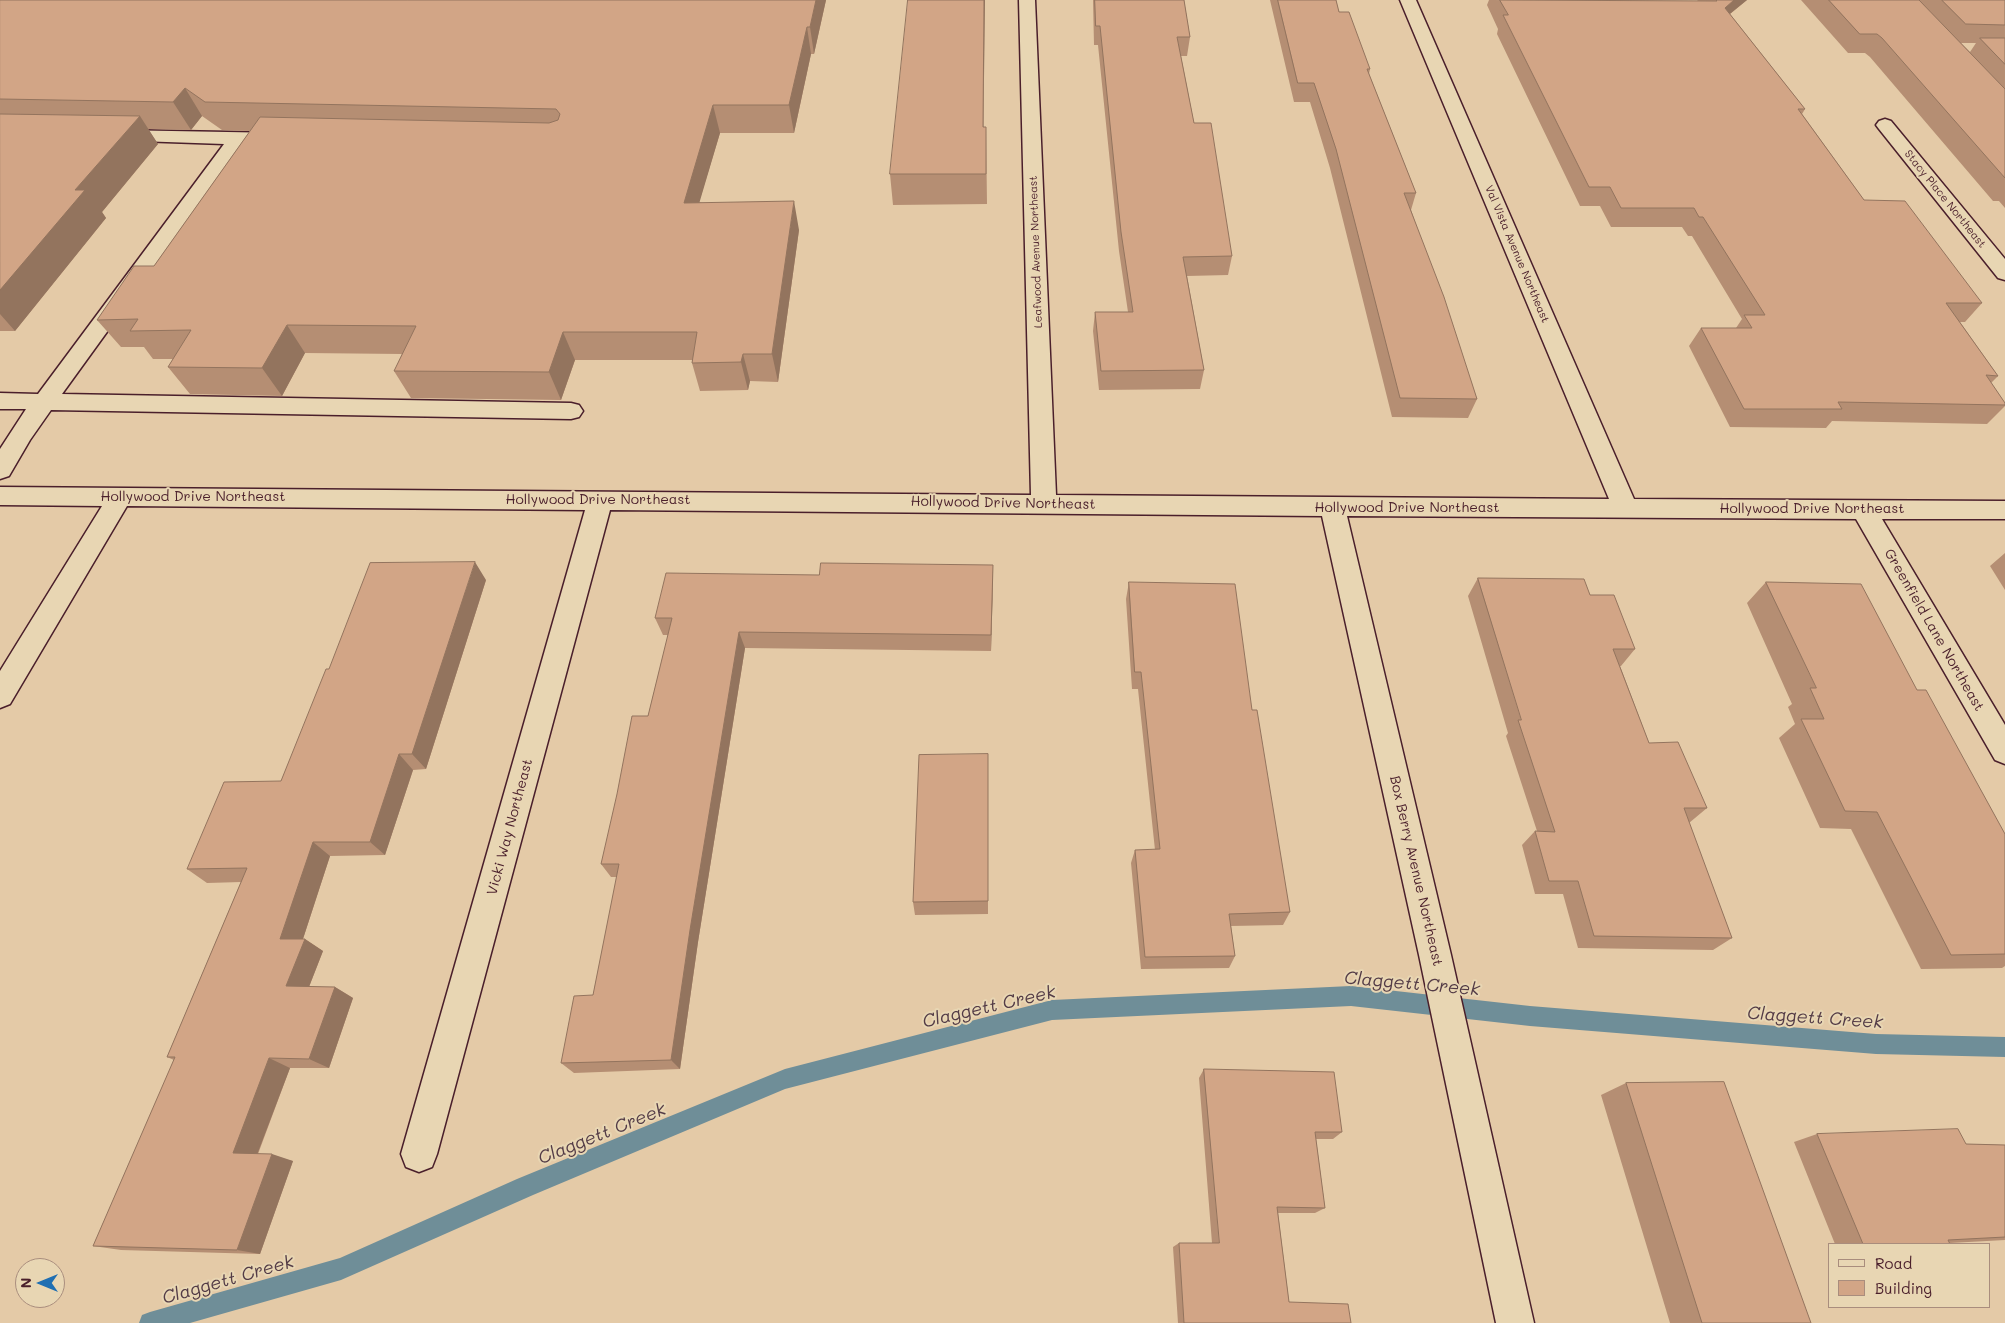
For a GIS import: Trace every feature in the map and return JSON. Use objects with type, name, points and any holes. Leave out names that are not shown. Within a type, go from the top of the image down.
[{"type":"street","name":"Leafwood Avenue Northeast","points":[[1027,0],[1044,503]]},
{"type":"street","name":"Val Vista Avenue Northeast","points":[[1408,0],[1626,509]]},
{"type":"street","name":"Stacy Place Northeast","points":[[1885,125],[2005,273]]},
{"type":"street","points":[[99,136],[296,139]]},
{"type":"street","points":[[0,470],[21,434],[238,138]]},
{"type":"street","points":[[0,401],[571,411]]},
{"type":"street","name":"Hollywood Drive Northeast","points":[[0,496],[1044,503],[1332,507],[2005,510]]},
{"type":"street","points":[[0,696],[120,497]]},
{"type":"street","name":"Vicki Way Northeast","points":[[420,1154],[600,500]]},
{"type":"street","name":"Box Berry Avenue Northeast","points":[[1332,507],[1435,955],[1515,1323]]},
{"type":"street","name":"Greenfield Lane Northeast","points":[[1863,509],[2005,751]]},
{"type":"building","points":[[0,0],[816,0],[810,27],[807,27],[789,105],[713,105],[684,203],[794,201],[772,354],[743,354],[741,362],[692,363],[697,332],[563,332],[549,372],[394,371],[416,326],[287,325],[262,368],[168,367],[191,330],[130,331],[138,319],[97,320],[134,266],[154,266],[260,117],[549,123],[558,120],[560,114],[556,109],[205,102],[185,88],[173,102],[0,99]]},
{"type":"building","points":[[908,0],[984,0],[983,127],[986,127],[986,174],[890,174]]},
{"type":"building","points":[[1095,0],[1184,0],[1190,37],[1177,37],[1194,123],[1211,123],[1232,256],[1183,257],[1204,370],[1101,371],[1095,312],[1133,312],[1121,232],[1100,26],[1096,26]]},
{"type":"building","points":[[1278,0],[1336,0],[1339,12],[1349,12],[1370,69],[1367,69],[1416,193],[1404,193],[1444,297],[1477,399],[1400,398],[1336,149],[1314,83],[1298,83]]},
{"type":"building","points":[[1500,0],[1734,0],[1725,8],[1805,109],[1798,109],[1864,200],[1905,201],[1982,303],[1946,303],[1998,376],[1986,375],[2005,405],[1838,402],[1842,409],[1744,409],[1701,328],[1752,328],[1744,315],[1765,315],[1703,217],[1699,217],[1694,208],[1621,208],[1610,187],[1589,187],[1503,15],[1508,15]]},
{"type":"building","points":[[1829,0],[1919,0],[2005,89],[2005,178],[1882,38],[1877,34],[1860,34]]},
{"type":"building","points":[[1942,0],[2005,0],[2005,25],[1966,24]]},
{"type":"building","points":[[1980,38],[2005,38],[2005,64]]},
{"type":"building","points":[[0,114],[140,116],[75,190],[85,190],[0,290]]},
{"type":"building","points":[[475,562],[412,754],[399,754],[370,842],[313,842],[280,939],[305,939],[286,986],[335,987],[309,1059],[269,1058],[233,1153],[272,1154],[237,1250],[93,1246],[175,1057],[167,1057],[247,868],[187,869],[224,782],[281,781],[326,669],[329,669],[370,563]]},
{"type":"building","points":[[821,563],[993,565],[991,635],[739,632],[690,930],[671,1060],[561,1063],[574,996],[593,995],[619,864],[601,864],[632,716],[648,716],[672,618],[655,618],[666,573],[819,575]]},
{"type":"building","points":[[1478,578],[1584,579],[1590,595],[1614,595],[1635,649],[1613,649],[1649,743],[1678,742],[1707,808],[1684,808],[1732,938],[1594,936],[1578,881],[1549,881],[1535,831],[1555,832],[1518,720],[1521,720]]},
{"type":"building","points":[[1129,582],[1235,584],[1252,710],[1257,710],[1290,912],[1229,914],[1235,956],[1145,957],[1135,850],[1160,849],[1141,672],[1135,672]]},
{"type":"building","points":[[1766,582],[1861,584],[1917,690],[1926,690],[2005,834],[2005,954],[1951,955],[1877,812],[1845,811],[1801,719],[1824,719],[1810,688],[1816,688]]},
{"type":"building","points":[[988,754],[988,901],[913,902],[919,755]]},
{"type":"building","points":[[1204,1069],[1334,1072],[1342,1132],[1315,1132],[1325,1208],[1277,1207],[1289,1302],[1348,1304],[1351,1323],[1184,1323],[1179,1243],[1219,1243]]},
{"type":"building","points":[[1724,1082],[1811,1323],[1702,1323],[1626,1083]]},
{"type":"building","points":[[1958,1129],[1966,1144],[2005,1145],[2005,1237],[1948,1240],[1950,1243],[1863,1243],[1817,1134]]},
{"type":"waterway","name":"Claggett Creek","points":[[150,1323],[341,1269],[525,1187],[785,1079],[1052,1010],[1351,996],[1530,1016],[1876,1044],[2005,1047]]}]
